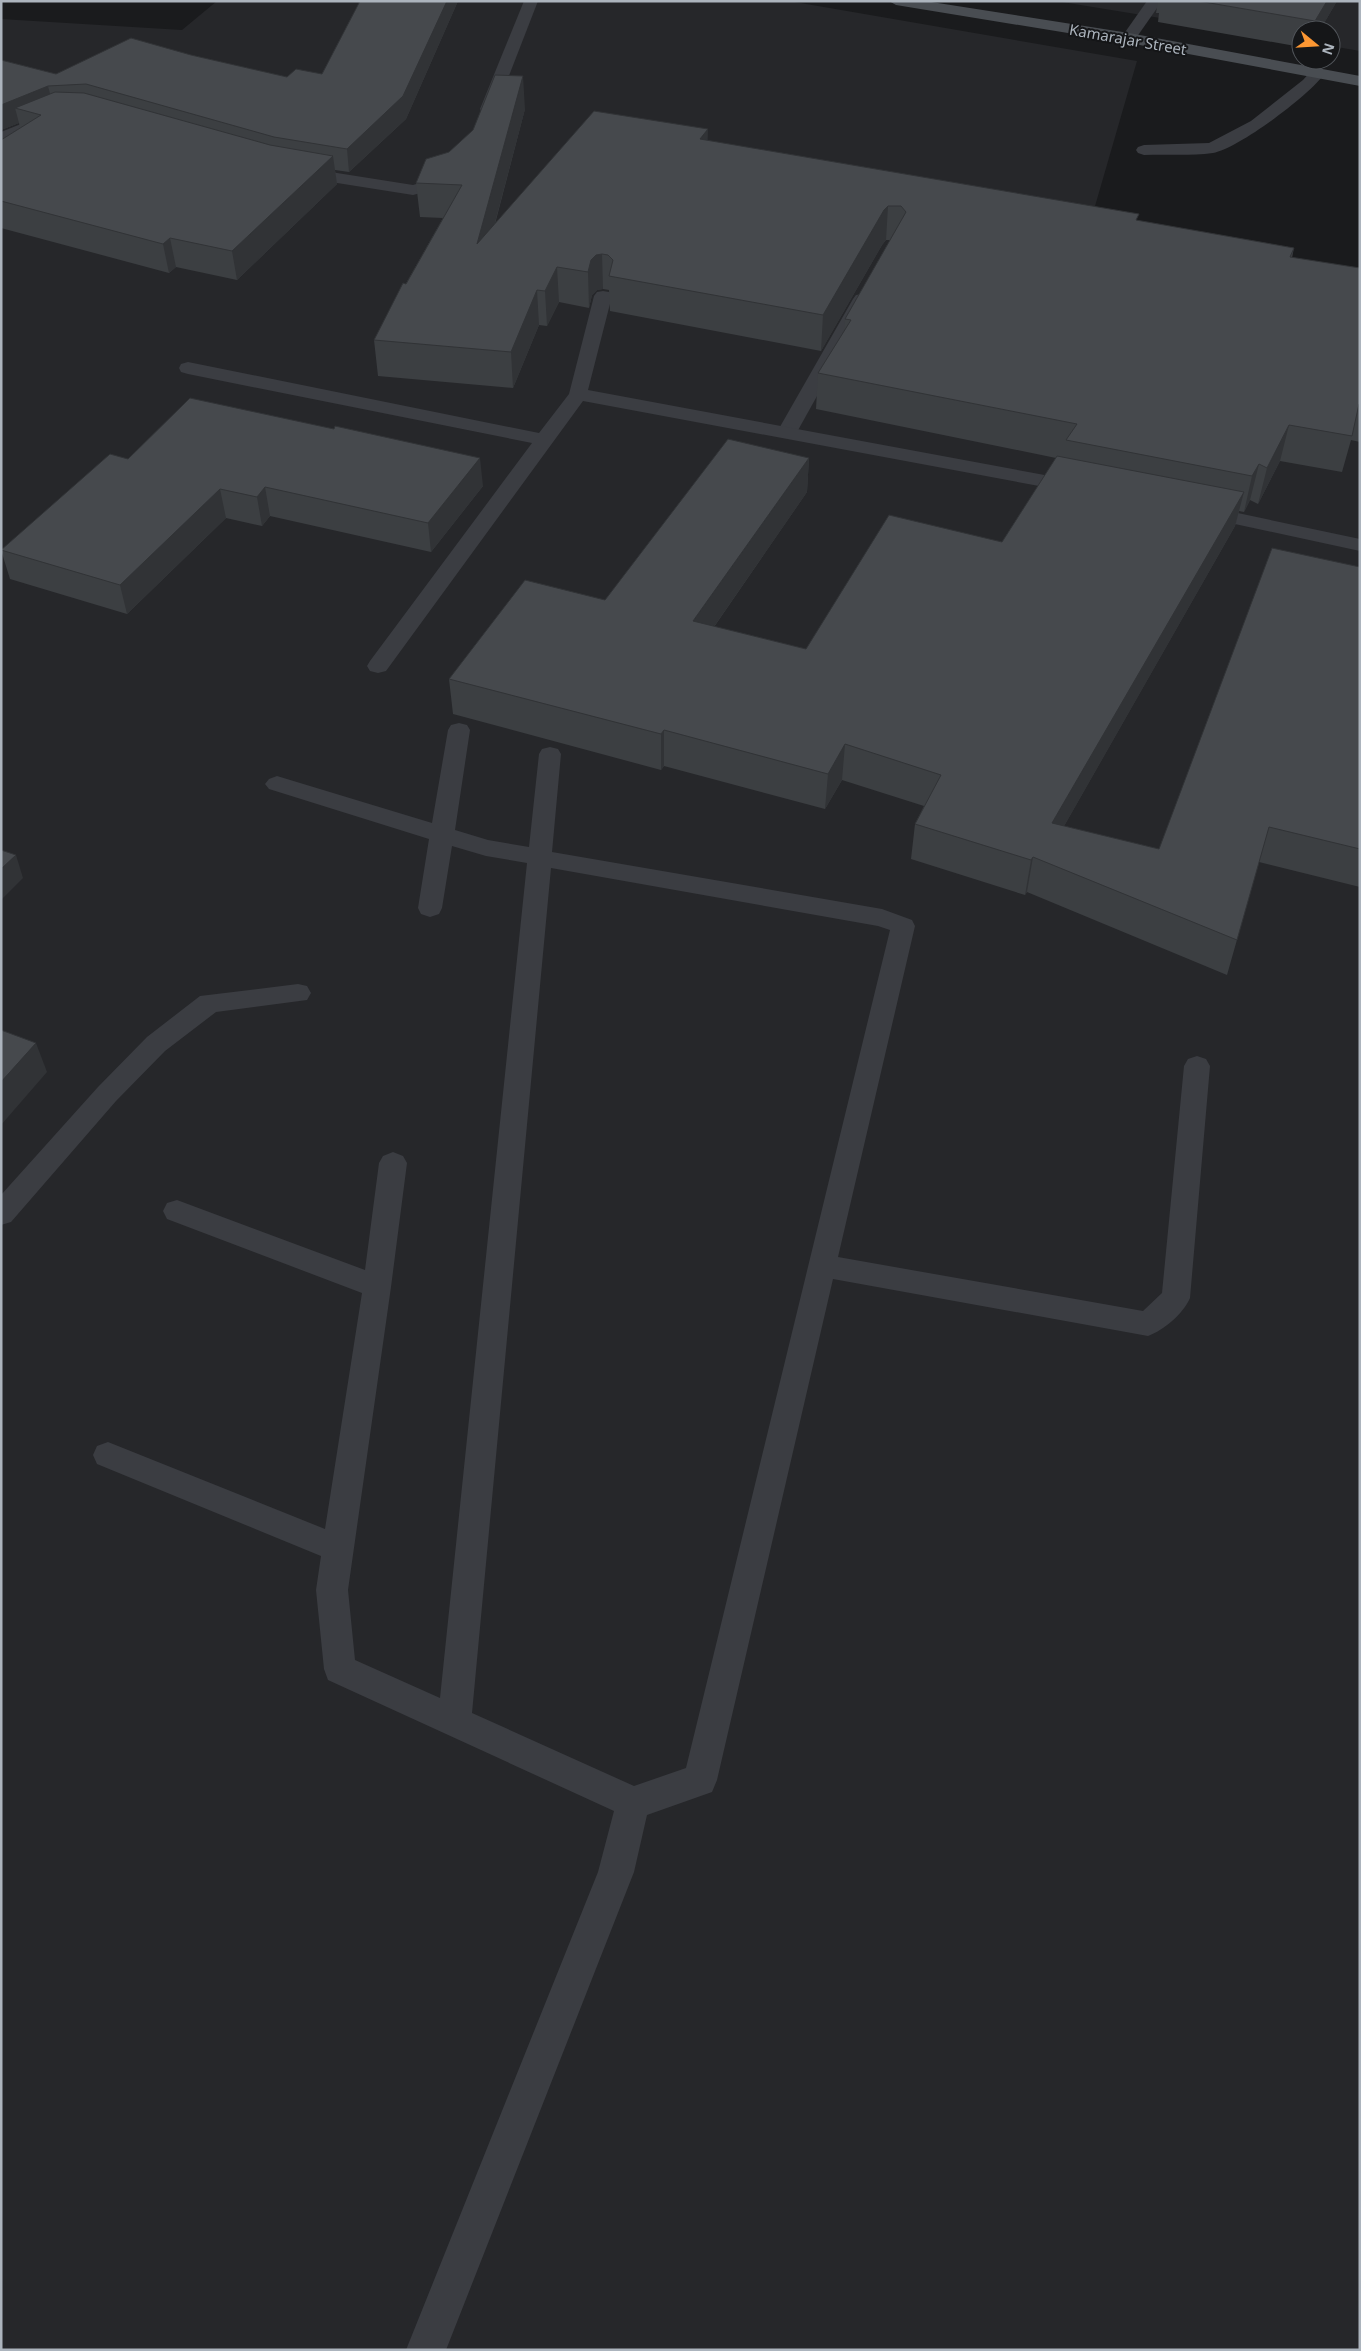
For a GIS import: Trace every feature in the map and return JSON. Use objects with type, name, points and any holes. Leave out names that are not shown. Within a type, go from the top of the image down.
[{"type":"street","points":[[481,127],[531,1]]},
{"type":"street","name":"Kamarajar Street","points":[[896,1],[1128,38],[1360,81]]},
{"type":"street","points":[[1128,38],[1155,1]]},
{"type":"street","points":[[1144,150],[1212,148],[1257,124],[1309,83],[1317,73]]},
{"type":"street","points":[[1,138],[58,113]]},
{"type":"street","points":[[285,169],[414,190],[445,181],[466,163]]},
{"type":"street","points":[[787,432],[869,288]]},
{"type":"street","points":[[378,666],[578,394],[603,296]]},
{"type":"street","points":[[188,368],[544,440]]},
{"type":"street","points":[[578,394],[1095,491]]},
{"type":"street","points":[[1182,507],[1360,545]]},
{"type":"street","points":[[430,908],[459,730]]},
{"type":"street","points":[[454,1722],[550,754]]},
{"type":"street","points":[[277,784],[486,848],[882,918],[903,926],[700,1780],[633,1803],[340,1668],[332,1590],[377,1287],[393,1163]]},
{"type":"street","points":[[1,1214],[107,1094],[156,1044],[209,1003],[298,993]]},
{"type":"street","points":[[822,1266],[1148,1324],[1176,1298],[1196,1066]]},
{"type":"street","points":[[177,1211],[377,1287]]},
{"type":"street","points":[[108,1455],[338,1548]]},
{"type":"street","points":[[426,2350],[616,1872],[633,1803]]},
{"type":"shaded area","points":[[217,1],[789,1],[1137,61],[1091,220],[1360,278],[1360,2350],[1,2350],[1,19],[182,30]]},
{"type":"shaded area","points":[[1056,1],[1360,1],[1360,51],[1341,48],[1341,20],[1291,20],[1291,39]]},
{"type":"building","points":[[360,1],[447,1],[403,96],[347,149],[274,137],[86,84],[48,86],[1,105],[1,60],[56,74],[131,38],[191,55],[287,77],[296,69],[322,74]]},
{"type":"building","points":[[1198,1],[1327,1],[1316,20]]},
{"type":"building","points":[[495,75],[523,76],[477,244],[594,111],[708,129],[700,139],[1139,214],[1136,220],[1294,248],[1290,257],[1360,268],[1360,404],[1352,436],[1289,425],[1267,468],[1259,464],[1252,476],[1066,440],[1077,424],[818,373],[851,320],[845,319],[906,212],[901,206],[888,206],[884,210],[823,315],[609,276],[613,260],[608,255],[602,254],[596,255],[591,260],[588,272],[557,267],[545,291],[537,290],[511,352],[374,340],[403,283],[406,284],[462,185],[416,183],[426,159],[449,152],[473,130]]},
{"type":"building","points":[[55,92],[84,93],[270,145],[333,156],[232,251],[170,238],[163,244],[1,201],[1,140],[41,115],[15,108]]},
{"type":"building","points":[[190,398],[334,429],[335,426],[480,458],[428,523],[265,487],[257,497],[220,489],[120,585],[1,550],[110,454],[128,459]]},
{"type":"building","points":[[728,439],[809,458],[693,621],[806,649],[889,515],[1002,542],[1057,456],[1244,492],[1052,823],[1159,849],[1272,548],[1360,567],[1360,849],[1269,827],[1237,940],[1033,857],[1031,860],[915,824],[941,775],[845,744],[828,774],[664,730],[661,734],[449,679],[525,580],[605,600]]},
{"type":"building","points":[[1,850],[16,855],[1,869]]},
{"type":"building","points":[[1,1030],[36,1043],[1,1082]]}]
